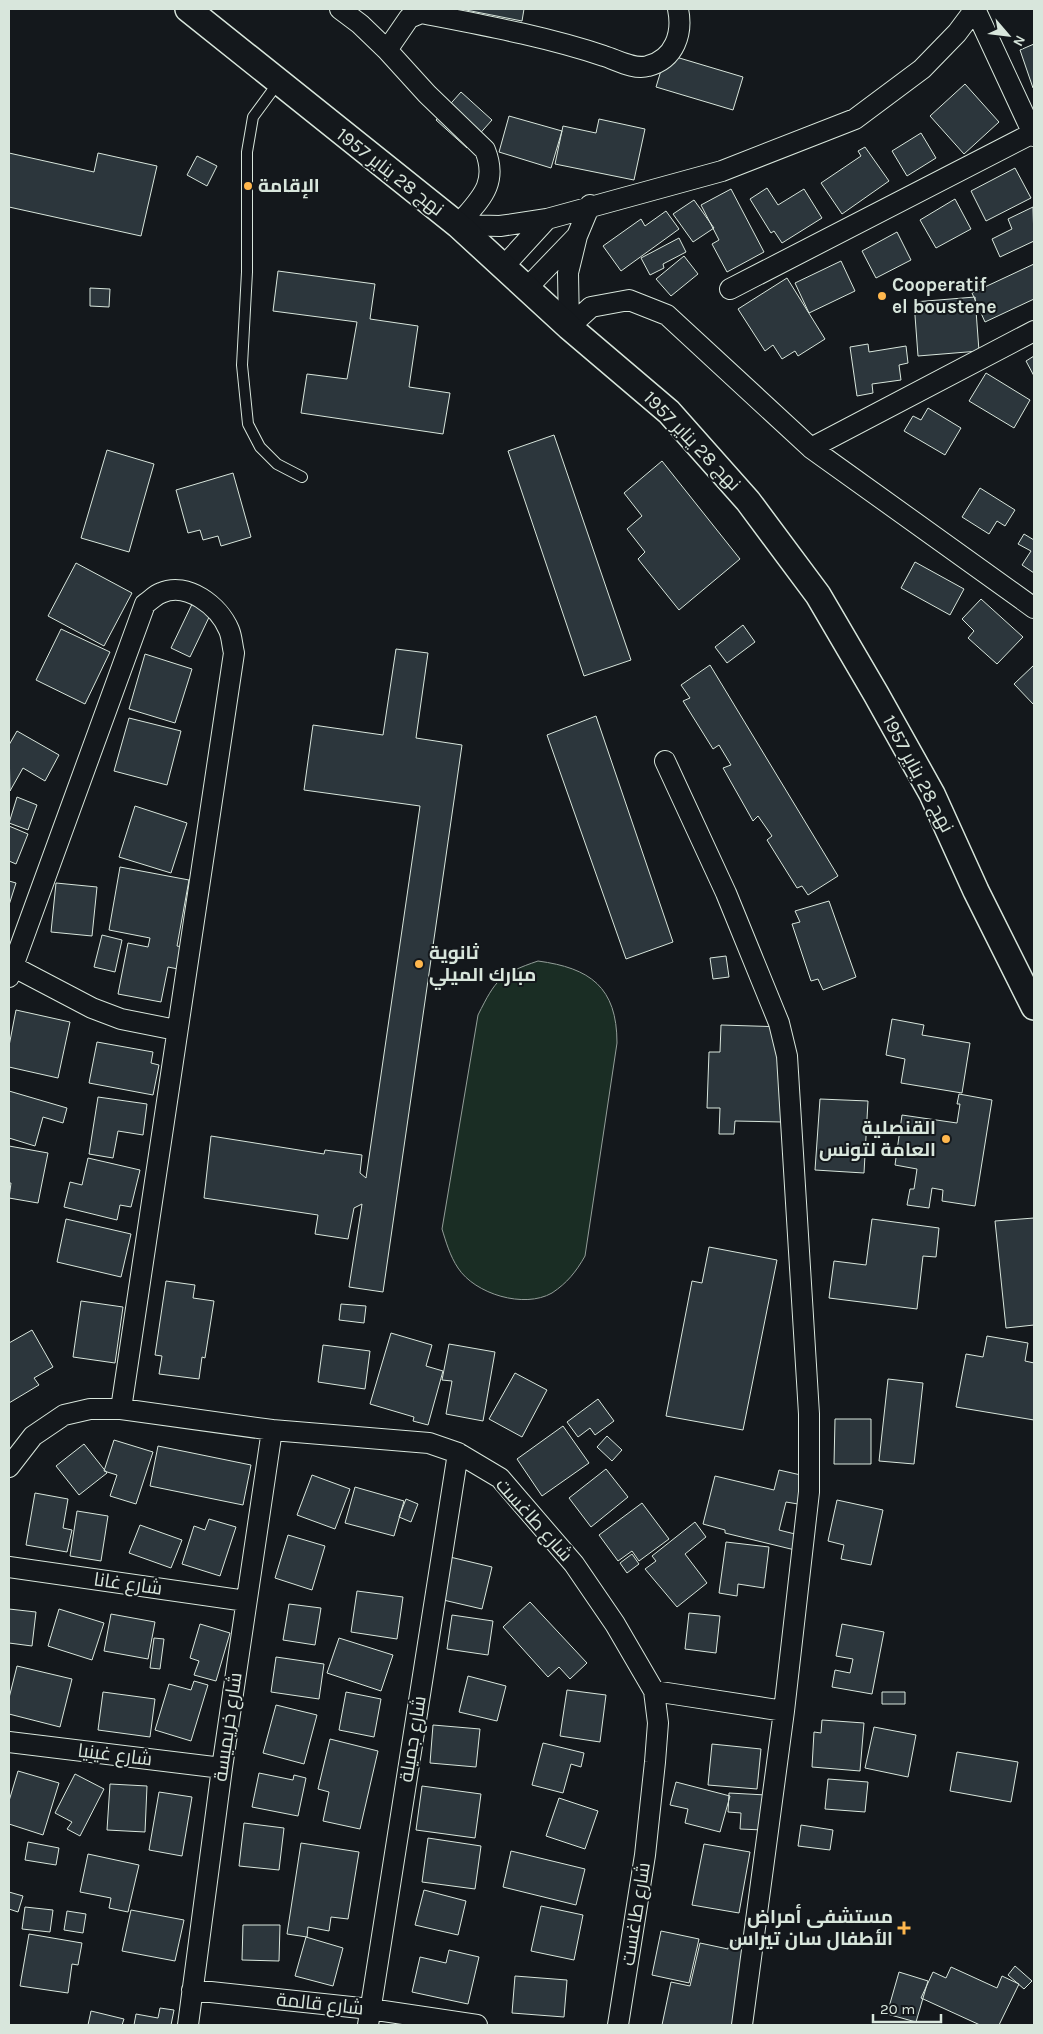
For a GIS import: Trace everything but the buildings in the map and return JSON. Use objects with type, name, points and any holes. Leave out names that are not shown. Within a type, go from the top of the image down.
[{"type":"street","name":"نهج 28 يناير 1957","points":[[188,9],[278,83],[458,225],[569,328],[669,412],[748,501],[818,594],[932,794],[976,891],[1034,1007]]},
{"type":"street","points":[[340,9],[360,24],[387,50],[427,94],[485,150],[490,168],[488,186],[484,194],[458,225]]},
{"type":"street","points":[[387,50],[409,18],[421,13],[518,32],[580,48],[639,68],[658,62],[672,50],[680,31],[678,9]]},
{"type":"street","points":[[458,225],[500,226],[547,219],[590,205],[722,170],[855,118],[922,68],[958,33],[975,9],[1034,135],[730,289]]},
{"type":"street","points":[[569,328],[568,272],[577,236],[590,205]]},
{"type":"street","points":[[504,266],[547,219]]},
{"type":"street","points":[[527,288],[577,236]]},
{"type":"street","points":[[569,328],[591,306],[629,300],[667,315],[811,448],[1034,608]]},
{"type":"street","points":[[811,448],[1034,331]]},
{"type":"street","points":[[121,1409],[176,1030],[234,653],[229,629],[214,609],[199,595],[180,590],[161,592],[145,604],[10,971],[121,1020],[176,1030]]},
{"type":"street","points":[[665,761],[726,893],[780,1023],[787,1056],[809,1414],[809,1492],[784,1711],[742,2025]]},
{"type":"street","name":"شارع طاغست","points":[[9,1467],[33,1436],[64,1415],[90,1409],[121,1409],[272,1430],[430,1443],[458,1453],[500,1478],[574,1564],[615,1624],[654,1691],[658,1723],[645,1855],[618,2025]]},
{"type":"street","name":"شارع خريميسة","points":[[188,2025],[222,1768],[272,1430]]},
{"type":"street","name":"شارع جميلة","points":[[369,2017],[458,1453]]},
{"type":"street","name":"شارع غانا","points":[[9,1567],[246,1601]]},
{"type":"street","points":[[654,1691],[784,1711]]},
{"type":"street","name":"شارع غينيا","points":[[9,1742],[222,1768]]},
{"type":"street","name":"شارع قالمة","points":[[192,1990],[369,2017],[477,2025]]},
{"type":"lane","points":[[278,83],[253,117],[247,152],[247,272],[242,364],[248,424],[260,447],[277,464],[302,478]]},
{"type":"green space","points":[[538,961],[572,969],[586,975],[597,984],[606,994],[612,1008],[616,1024],[617,1043],[585,1256],[571,1277],[552,1293],[541,1298],[528,1300],[514,1299],[488,1292],[466,1277],[458,1268],[448,1249],[442,1229],[478,1015],[490,993],[501,979],[515,970]]},
{"type":"place","name":"الإقامة","points":[[248,186]]},
{"type":"place","name":"Cooperatif el boustene","points":[[882,296]]},
{"type":"place","name":"ثانوية مبارك الميلي","points":[[419,964]]},
{"type":"place","name":"القنصلية العامة لتونس","points":[[946,1139]]},
{"type":"place","name":"مستشفى أمراض الأطفال سان تيراس","points":[[904,1928]]}]
